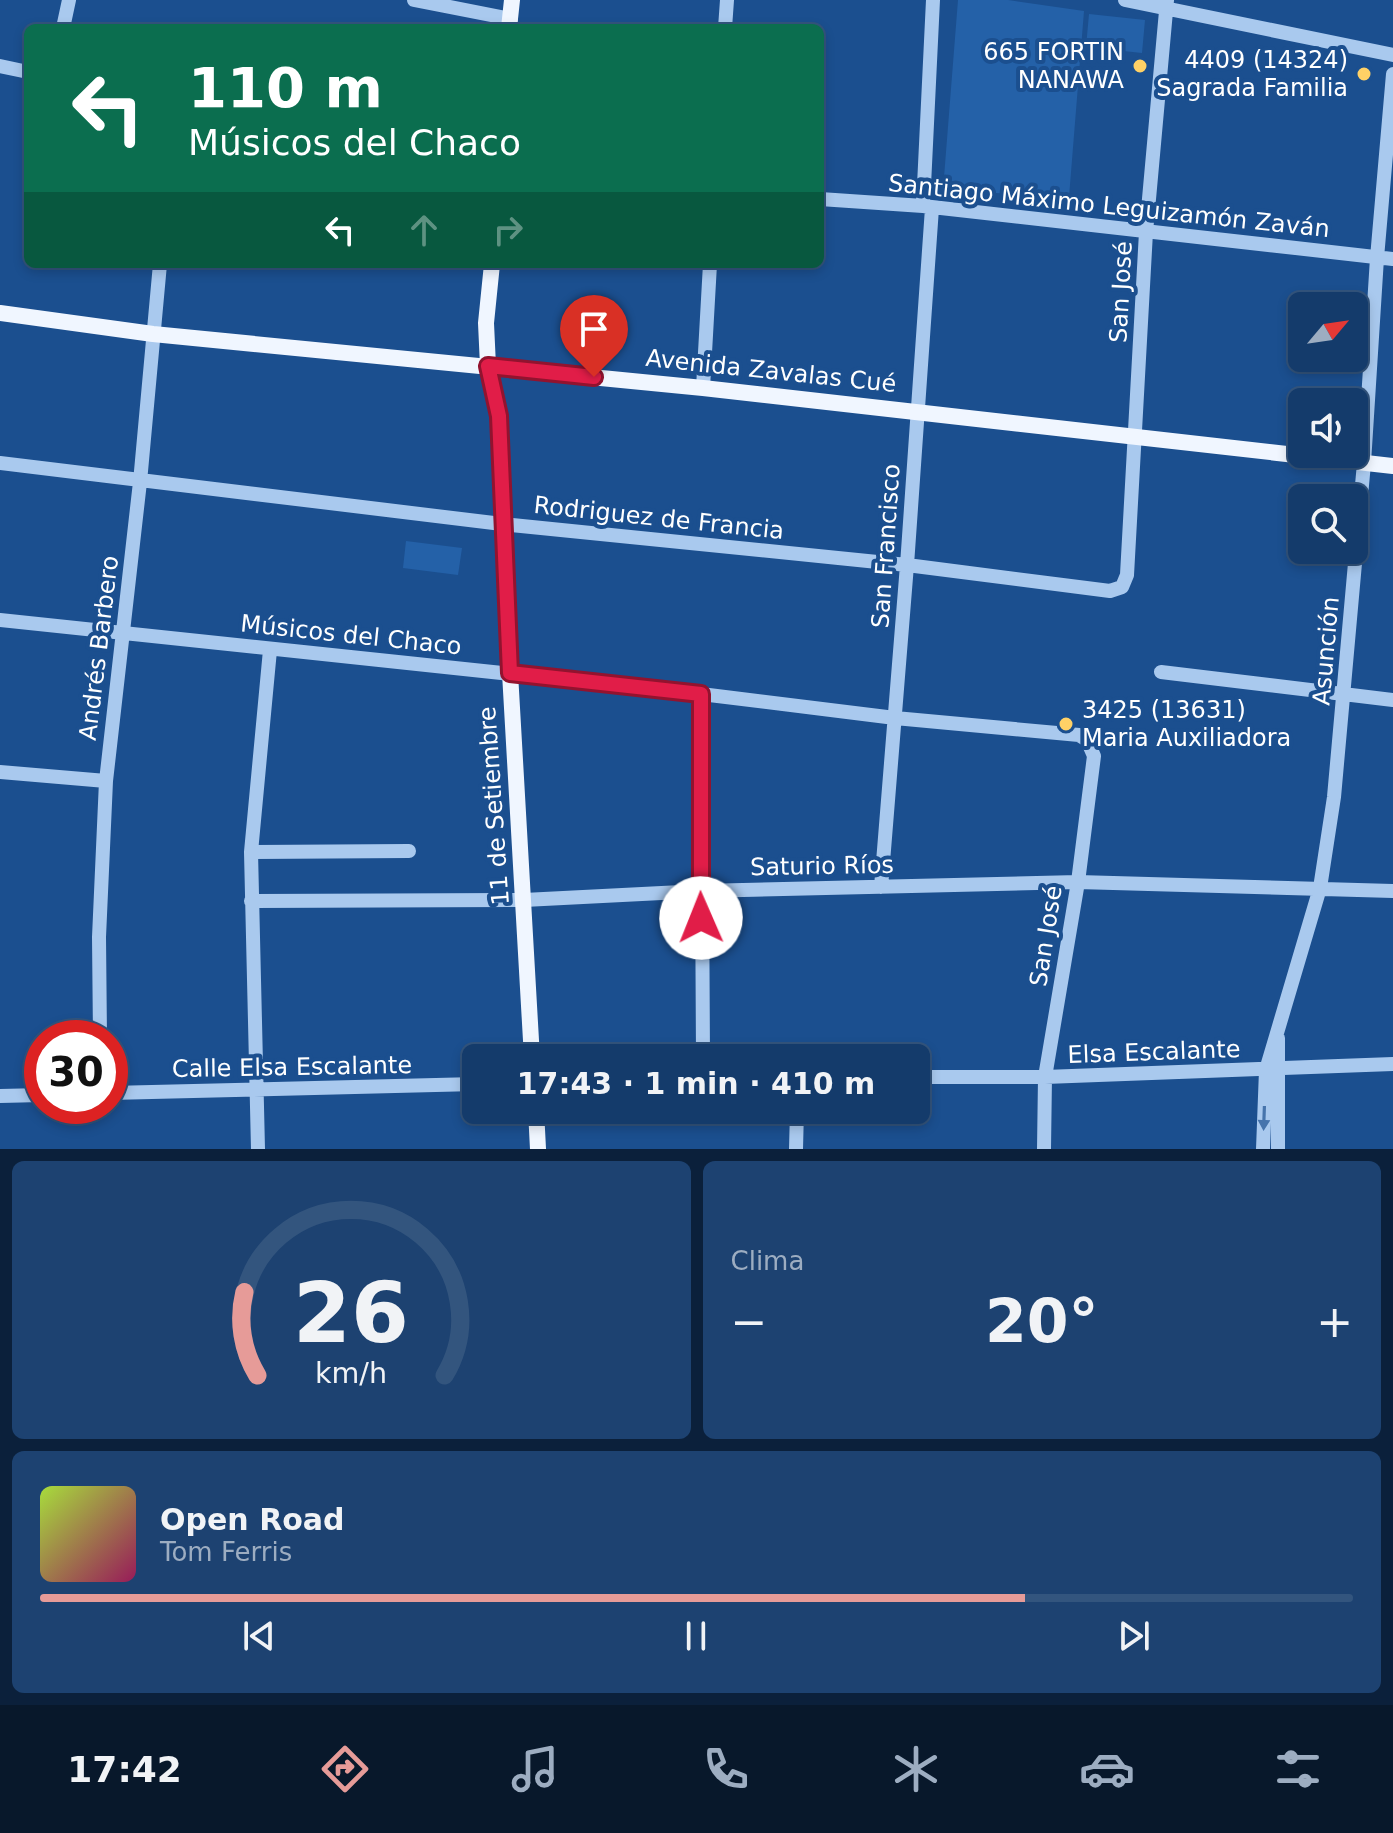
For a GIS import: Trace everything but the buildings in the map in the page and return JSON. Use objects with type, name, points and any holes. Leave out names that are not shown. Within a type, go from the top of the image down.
[{"type":"main road","points":[[510,24],[512,0]]},
{"type":"main road","name":"11 de Setiembre","points":[[492,268],[486,323],[488,366],[499,416],[502,524],[531,1044]]},
{"type":"main road","name":"Avenida Zavalas Cué","points":[[0,313],[153,334],[703,388],[1288,454]]},
{"type":"main road","name":"Avenida Zavalas Cué","points":[[1368,463],[1393,466]]},
{"type":"main road","points":[[537,1124],[538,1149]]},
{"type":"street","points":[[64,24],[69,0]]},
{"type":"street","points":[[414,0],[510,24]]},
{"type":"street","points":[[725,24],[727,0]]},
{"type":"street","name":"San Francisco","points":[[881,887],[918,412],[933,0]]},
{"type":"street","points":[[1125,0],[1166,4],[1393,55]]},
{"type":"street","name":"San José","points":[[1122,587],[1127,575],[1146,232],[1166,4]]},
{"type":"street","points":[[0,66],[24,71]]},
{"type":"street","name":"Asunción","points":[[1368,400],[1393,74]]},
{"type":"street","name":"Santiago Máximo Leguizamón Zaván","points":[[824,199],[927,207],[1393,259]]},
{"type":"street","name":"Andrés Barbero","points":[[100,1020],[99,937],[106,781],[140,482],[160,268]]},
{"type":"street","points":[[703,388],[710,268]]},
{"type":"street","points":[[593,312],[594,377]]},
{"type":"street","name":"Rodriguez de Francia","points":[[0,463],[502,524],[907,565],[1098,592],[1122,587]]},
{"type":"street","name":"Asunción","points":[[1263,1149],[1277,1034],[1320,888],[1334,797],[1364,468]]},
{"type":"street","name":"Músicos del Chaco","points":[[0,620],[510,673],[895,718],[1079,735]]},
{"type":"street","points":[[258,1149],[251,852],[270,650]]},
{"type":"street","points":[[1161,672],[1393,700]]},
{"type":"street","points":[[701,694],[703,1044]]},
{"type":"street","name":"San José","points":[[1044,1149],[1045,1077],[1078,882],[1094,756],[1087,740],[1079,735]]},
{"type":"street","points":[[0,772],[106,781]]},
{"type":"street","points":[[251,852],[409,851]]},
{"type":"street","name":"Saturio Ríos","points":[[251,901],[524,900],[701,891],[1078,882],[1393,891]]},
{"type":"street","name":"Elsa Escalante","points":[[930,1077],[1045,1077],[1393,1064]]},
{"type":"street","name":"Asunción","points":[[1272,1070],[1278,1149]]},
{"type":"street","name":"Calle Elsa Escalante","points":[[128,1093],[462,1084]]},
{"type":"street","points":[[0,1096],[24,1095]]},
{"type":"street","points":[[796,1149],[797,1124]]},
{"type":"shaded area","points":[[958,0],[1008,0],[1084,11],[1069,197],[943,190]]},
{"type":"shaded area","points":[[1089,14],[1145,20],[1142,53],[1086,47]]},
{"type":"shaded area","points":[[406,541],[462,548],[458,575],[403,568]]},
{"type":"place","name":"665 FORTIN NANAWA","points":[[1140,66]]},
{"type":"place","name":"4409 (14324) Sagrada Familia","points":[[1364,74]]},
{"type":"place","name":"3425 (13631) Maria Auxiliadora","points":[[1066,724]]},
{"type":"route","points":[[594,377],[488,366],[499,416],[510,673],[701,694],[701,918]]}]
